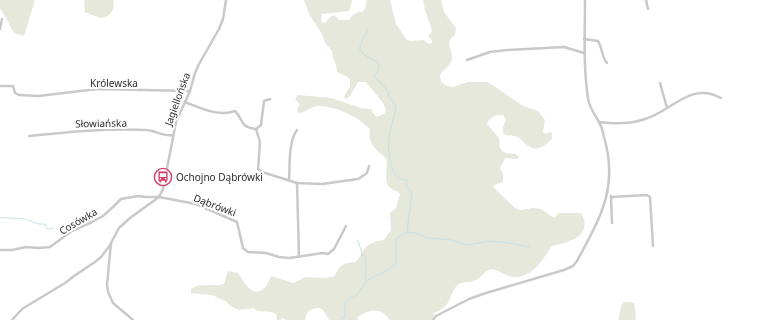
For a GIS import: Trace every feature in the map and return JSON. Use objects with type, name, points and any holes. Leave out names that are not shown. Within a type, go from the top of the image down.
[{"type":"street","name":"Jagiellońska","points":[[159,197],[163,189],[178,114],[190,91],[199,64],[219,29],[223,19],[226,0]]},
{"type":"street","points":[[433,320],[443,313],[480,295],[573,266],[596,226],[608,192],[610,166],[607,149],[599,122],[588,99],[584,53],[585,0]]},
{"type":"street","points":[[646,0],[648,9]]},
{"type":"street","points":[[0,30],[2,19]]},
{"type":"street","points":[[584,40],[598,41],[602,47],[603,58],[608,63]]},
{"type":"street","points":[[467,60],[490,52],[507,50],[564,47],[584,53]]},
{"type":"street","points":[[660,83],[667,108]]},
{"type":"street","name":"Królewska","points":[[0,86],[13,86],[15,92],[19,95],[39,96],[97,89],[190,91]]},
{"type":"street","points":[[599,122],[628,123],[642,120],[660,113],[676,101],[694,93],[713,94],[721,98]]},
{"type":"street","points":[[185,102],[214,112],[224,113],[235,111],[243,124],[251,129],[256,129],[261,125],[264,101],[270,99]]},
{"type":"street","points":[[256,129],[260,142],[258,168],[262,172],[296,183],[322,184],[358,179],[367,173],[369,166]]},
{"type":"street","name":"Słowiańska","points":[[29,136],[93,130],[148,130],[168,136],[173,135]]},
{"type":"street","points":[[288,180],[292,144],[297,130]]},
{"type":"street","points":[[296,183],[299,256]]},
{"type":"street","points":[[608,192],[611,197],[612,222]]},
{"type":"street","points":[[611,197],[647,195],[650,197],[653,246]]},
{"type":"street","name":"Cosówka","points":[[0,250],[12,250],[26,247],[50,247],[72,230],[103,216],[121,199],[138,196],[159,197]]},
{"type":"street","points":[[12,320],[22,309],[65,283],[101,257],[112,243],[119,228],[159,197]]},
{"type":"street","name":"Dąbrówki","points":[[159,197],[196,204],[237,222],[243,248],[248,252],[266,253],[279,257],[323,253],[328,254],[334,248],[346,226]]},
{"type":"street","points":[[112,243],[107,285],[108,292],[113,303],[133,320]]},
{"type":"shaded area","points":[[0,0],[35,0],[24,36],[14,33],[0,9]]},
{"type":"shaded area","points":[[84,0],[114,0],[113,10],[108,16],[100,18],[85,12]]},
{"type":"shaded area","points":[[304,0],[352,0],[349,11],[322,14],[321,21],[323,23],[334,15],[339,20],[349,20],[356,13],[362,12],[365,9],[367,0],[390,0],[396,24],[406,39],[410,41],[423,40],[429,44],[432,43],[432,40],[428,36],[432,31],[423,0],[441,0],[444,12],[456,28],[455,34],[449,43],[452,59],[440,75],[441,82],[447,86],[454,87],[467,82],[488,82],[523,106],[538,111],[545,120],[543,132],[545,134],[550,132],[552,133],[552,138],[545,146],[531,148],[518,137],[503,133],[503,127],[506,120],[503,115],[491,118],[487,124],[498,137],[500,142],[499,146],[502,151],[516,154],[519,157],[517,159],[505,158],[500,168],[503,174],[503,182],[494,185],[493,187],[515,208],[520,210],[533,208],[541,209],[554,218],[559,213],[581,213],[585,223],[583,231],[580,235],[565,243],[551,247],[533,270],[521,277],[506,275],[496,270],[489,270],[472,282],[459,284],[453,291],[445,306],[441,310],[434,313],[433,320],[390,320],[379,311],[371,311],[357,317],[358,320],[329,320],[323,310],[319,308],[309,311],[305,320],[287,320],[282,318],[281,320],[277,320],[276,314],[272,312],[257,311],[254,308],[239,310],[212,295],[191,293],[191,289],[195,287],[224,284],[228,271],[238,273],[250,289],[257,292],[266,286],[271,276],[293,283],[306,277],[325,278],[335,276],[338,269],[342,265],[356,262],[366,247],[377,241],[384,240],[391,230],[390,213],[396,208],[400,194],[390,188],[387,184],[387,161],[386,158],[372,145],[370,129],[353,116],[331,107],[315,106],[304,112],[298,113],[297,108],[300,105],[295,99],[298,95],[331,98],[361,108],[371,109],[375,116],[382,115],[386,110],[383,103],[366,82],[358,82],[350,96],[346,99],[344,97],[350,86],[350,79],[337,72],[332,51],[325,43],[322,34],[309,14]]},
{"type":"shaded area","points":[[624,302],[634,303],[636,320],[618,320],[621,306]]},
{"type":"waterway","points":[[368,28],[360,50],[363,54],[378,63],[378,70],[374,76],[389,92],[388,96],[394,103],[396,109],[389,136],[389,154],[392,169],[395,175],[400,179],[407,180],[406,185],[412,193],[407,231]]},
{"type":"waterway","points":[[0,218],[25,219]]},
{"type":"waterway","points":[[27,220],[39,224],[45,224],[47,229],[53,228]]},
{"type":"waterway","points":[[339,320],[341,318],[345,318],[345,302],[351,297],[354,298],[366,282],[389,269],[396,263],[396,239],[407,232],[415,233],[428,238],[451,240],[468,245],[490,241],[529,247]]},
{"type":"waterway","points":[[357,240],[362,255],[365,256],[366,259],[366,281]]},
{"type":"place","name":"Ochojno Dąbrówki","points":[[163,177]]}]
